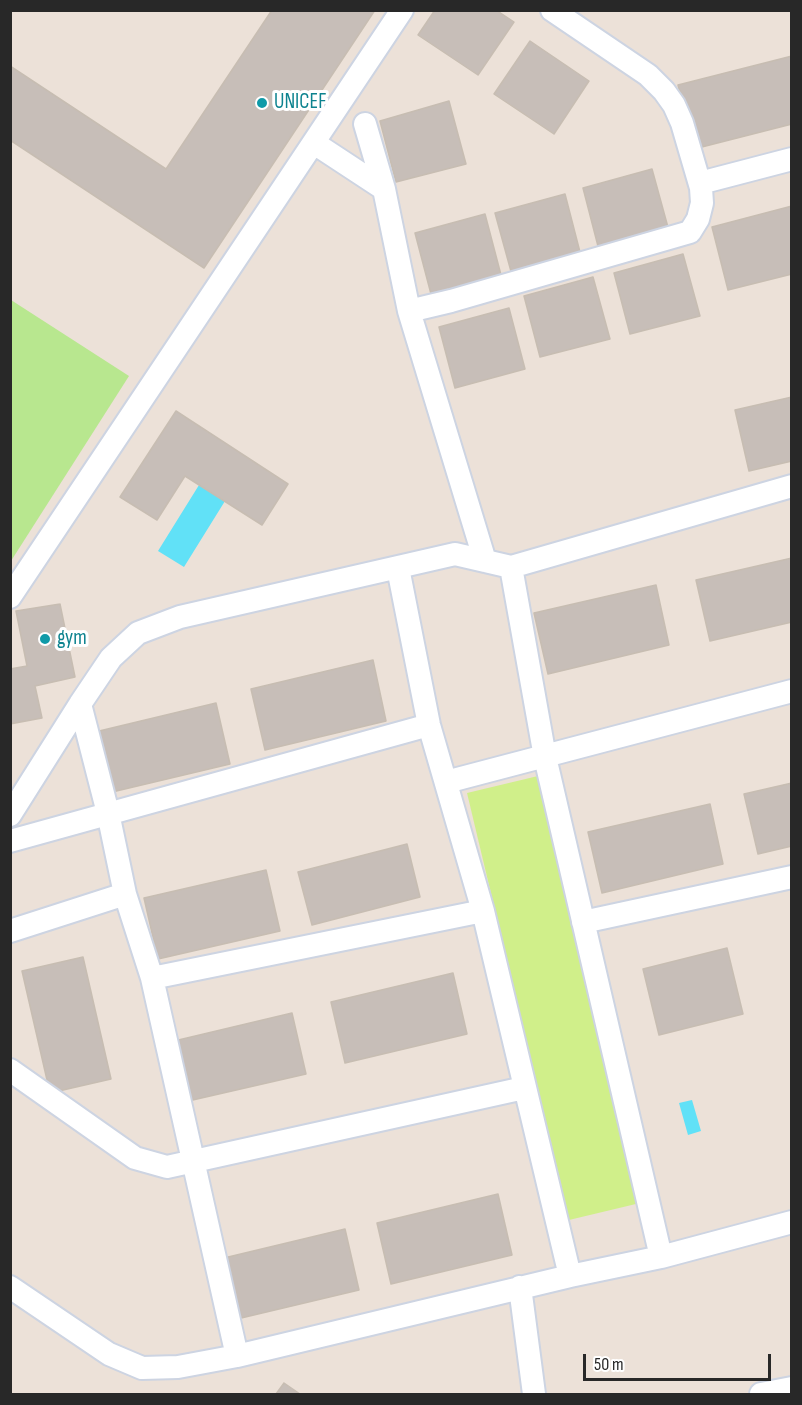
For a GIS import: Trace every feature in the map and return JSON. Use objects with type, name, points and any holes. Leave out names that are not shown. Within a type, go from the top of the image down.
[{"type":"street","points":[[10,597],[402,10]]},
{"type":"street","points":[[409,311],[690,232],[698,219],[702,204],[700,183],[682,123],[674,105],[648,75],[552,10]]},
{"type":"street","points":[[365,123],[384,189],[409,311],[485,561]]},
{"type":"street","points":[[314,143],[384,189]]},
{"type":"street","points":[[700,183],[792,159]]},
{"type":"street","points":[[10,815],[111,658],[138,633],[180,617],[455,554],[511,567],[792,486]]},
{"type":"street","points":[[511,567],[545,757],[661,1257]]},
{"type":"street","points":[[398,568],[429,725],[483,911],[570,1276]]},
{"type":"street","points":[[446,782],[792,691]]},
{"type":"street","points":[[80,704],[126,894],[152,978],[237,1356]]},
{"type":"street","points":[[10,842],[429,725]]},
{"type":"street","points":[[583,922],[792,877]]},
{"type":"street","points":[[10,931],[126,894]]},
{"type":"street","points":[[152,978],[483,911]]},
{"type":"street","points":[[10,1070],[135,1158],[167,1167],[524,1088]]},
{"type":"street","points":[[10,1287],[109,1354],[142,1368],[178,1367],[237,1356],[520,1287],[661,1257],[792,1222]]},
{"type":"street","points":[[520,1287],[534,1395]]},
{"type":"street","points":[[761,1395],[792,1388]]},
{"type":"green space","points":[[11,300],[129,376],[11,561]]},
{"type":"green space","points":[[538,776],[640,1203],[569,1220],[467,793]]},
{"type":"water","points":[[199,485],[225,501],[184,567],[158,551]]},
{"type":"water","points":[[692,1100],[701,1131],[688,1135],[679,1103]]},
{"type":"building","name":"UNICEF","points":[[272,10],[375,10],[204,268],[10,140],[10,66],[166,169]]},
{"type":"building","points":[[435,10],[496,10],[514,22],[478,75],[418,35]]},
{"type":"building","points":[[530,41],[589,81],[554,134],[494,94]]},
{"type":"building","points":[[792,56],[792,124],[694,149],[678,85]]},
{"type":"building","points":[[449,101],[466,164],[396,182],[380,121]]},
{"type":"building","points":[[652,169],[669,231],[599,250],[583,188]]},
{"type":"building","points":[[565,194],[581,256],[512,275],[495,213]]},
{"type":"building","points":[[792,206],[792,274],[728,290],[712,227]]},
{"type":"building","points":[[485,214],[501,275],[431,294],[415,233]]},
{"type":"building","points":[[683,254],[700,316],[630,334],[614,273]]},
{"type":"building","points":[[593,277],[610,339],[540,357],[524,296]]},
{"type":"building","points":[[509,308],[525,369],[455,388],[439,327]]},
{"type":"building","points":[[792,397],[792,461],[749,471],[735,410]]},
{"type":"building","points":[[176,411],[288,484],[262,525],[185,476],[157,520],[120,497]]},
{"type":"building","points":[[792,558],[792,622],[710,641],[696,580]]},
{"type":"building","points":[[656,585],[669,645],[548,674],[534,613]]},
{"type":"building","name":"gym","points":[[60,604],[75,677],[35,686],[42,718],[10,724],[10,669],[27,666],[16,611]]},
{"type":"building","points":[[373,660],[386,721],[265,750],[251,689]]},
{"type":"building","points":[[216,703],[230,764],[108,793],[95,732]]},
{"type":"building","points":[[792,783],[792,846],[758,854],[744,794]]},
{"type":"building","points":[[710,804],[723,864],[602,893],[588,832]]},
{"type":"building","points":[[407,844],[420,897],[312,925],[298,872]]},
{"type":"building","points":[[266,870],[280,931],[158,959],[144,898]]},
{"type":"building","points":[[727,948],[743,1014],[659,1035],[643,969]]},
{"type":"building","points":[[83,957],[111,1079],[50,1093],[22,971]]},
{"type":"building","points":[[453,973],[467,1034],[345,1063],[331,1002]]},
{"type":"building","points":[[292,1013],[306,1074],[184,1102],[170,1042]]},
{"type":"building","points":[[498,1194],[512,1255],[391,1284],[377,1223]]},
{"type":"building","points":[[345,1229],[359,1290],[237,1319],[224,1258]]},
{"type":"building","points":[[284,1383],[300,1394],[276,1394]]},
{"type":"place","name":"UNICEF","points":[[262,103]]},
{"type":"place","name":"gym","points":[[45,639]]}]
